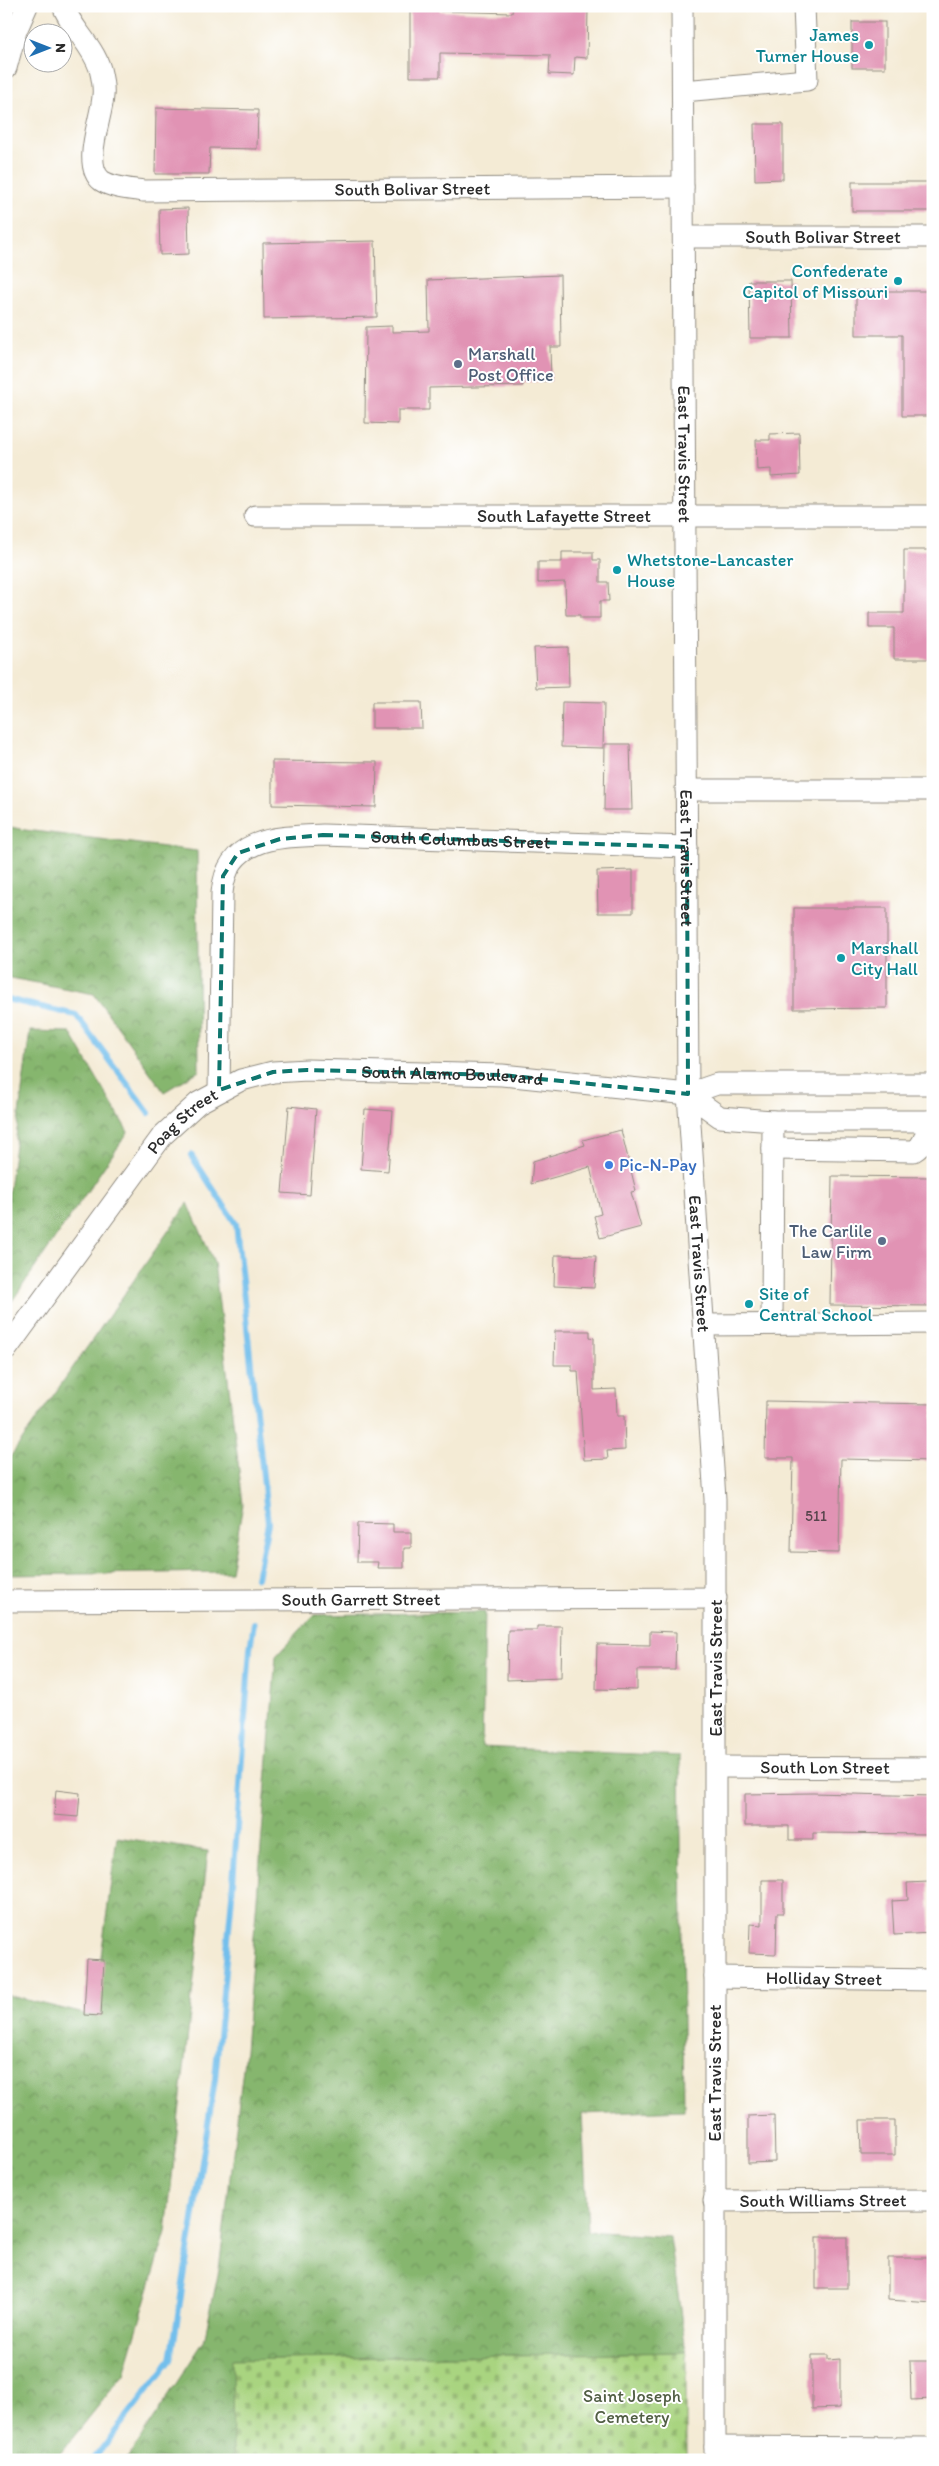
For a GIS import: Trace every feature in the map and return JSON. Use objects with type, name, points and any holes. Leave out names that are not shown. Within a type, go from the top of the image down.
[{"type":"street","points":[[6,68],[16,31],[27,6]]},
{"type":"street","name":"South Bolivar Street","points":[[63,6],[70,22],[91,52],[100,69],[104,95],[92,158],[94,170],[106,182],[143,191],[683,187]]},
{"type":"street","name":"East Travis Street","points":[[682,6],[688,1094],[705,1325],[715,1499],[715,2453]]},
{"type":"street","points":[[683,91],[807,80],[804,6]]},
{"type":"street","name":"South Bolivar Street","points":[[684,237],[933,237]]},
{"type":"street","name":"South Lafayette Street","points":[[255,516],[933,516]]},
{"type":"street","points":[[686,790],[933,790]]},
{"type":"street","name":"South Columbus Street","points":[[238,853],[251,846],[272,841],[323,835],[686,847]]},
{"type":"street","name":"Poag Street","points":[[6,1350],[163,1135],[198,1103],[219,1090],[223,876],[228,865],[238,853]]},
{"type":"street","name":"South Alamo Boulevard","points":[[219,1090],[241,1080],[273,1072],[307,1070],[502,1075],[688,1094],[717,1084],[933,1084]]},
{"type":"street","name":"South Alamo Boulevard","points":[[688,1094],[720,1117],[773,1121],[931,1121]]},
{"type":"street","points":[[772,1324],[773,1121]]},
{"type":"street","points":[[773,1149],[914,1151],[920,1148],[931,1121]]},
{"type":"street","points":[[705,1325],[933,1323]]},
{"type":"street","name":"South Garrett Street","points":[[6,1601],[716,1598]]},
{"type":"street","name":"South Lon Street","points":[[716,1767],[933,1768]]},
{"type":"street","name":"Holliday Street","points":[[715,1977],[933,1980]]},
{"type":"street","name":"South Williams Street","points":[[714,2201],[933,2200]]},
{"type":"street","points":[[715,2453],[933,2448]]},
{"type":"highlighted area","points":[[323,835],[687,847],[688,1094],[502,1075],[307,1070],[273,1072],[219,1090],[223,876],[238,853],[280,839]]},
{"type":"green space","points":[[6,826],[25,830],[197,851],[199,1071],[164,1092],[94,994],[6,977]]},
{"type":"green space","points":[[30,1031],[70,1032],[128,1132],[6,1310],[6,1213]]},
{"type":"green space","points":[[188,1203],[214,1262],[243,1504],[231,1572],[6,1575],[6,1463]]},
{"type":"green space","points":[[485,1612],[482,1747],[680,1756],[684,2110],[582,2114],[588,2231],[670,2237],[686,2352],[233,2360],[233,2460],[126,2460],[204,2341],[219,2270],[245,2051],[276,1656],[314,1615]]},
{"type":"green space","points":[[117,1837],[208,1851],[166,2232],[124,2374],[55,2460],[6,2460],[6,1995],[93,2016]]},
{"type":"green space","name":"Saint Joseph Cemetery","points":[[686,2352],[686,2460],[233,2460],[232,2360]]},
{"type":"building","points":[[410,6],[440,6],[440,11],[512,13],[513,6],[588,9],[587,58],[575,57],[574,75],[549,74],[550,55],[440,53],[440,77],[410,77]]},
{"type":"building","name":"James Turner House","points":[[852,22],[885,22],[885,68],[852,68]]},
{"type":"building","points":[[156,108],[258,110],[257,149],[210,148],[209,174],[155,174]]},
{"type":"building","points":[[754,124],[783,124],[783,179],[755,180]]},
{"type":"building","points":[[852,182],[933,182],[933,211],[852,211]]},
{"type":"building","points":[[188,208],[189,254],[160,255],[159,209]]},
{"type":"building","points":[[375,241],[377,317],[264,319],[263,243]]},
{"type":"building","name":"Marshall Post Office","points":[[560,275],[561,347],[550,347],[551,381],[523,382],[523,386],[429,388],[429,410],[398,410],[398,424],[365,423],[366,327],[392,326],[392,332],[429,331],[428,280]]},
{"type":"building","points":[[749,281],[791,281],[792,338],[750,338]]},
{"type":"building","points":[[856,291],[933,291],[933,416],[902,416],[902,335],[856,335]]},
{"type":"building","points":[[799,433],[800,475],[771,477],[771,469],[757,470],[756,440],[770,440],[770,434]]},
{"type":"building","points":[[904,550],[933,550],[933,659],[894,659],[894,628],[869,628],[869,613],[904,613]]},
{"type":"building","points":[[562,552],[593,552],[593,560],[600,560],[600,582],[608,582],[609,601],[600,601],[600,618],[580,618],[580,615],[566,615],[565,582],[538,583],[538,562],[562,562]]},
{"type":"building","points":[[568,647],[569,687],[536,688],[534,648]]},
{"type":"building","points":[[372,702],[421,702],[422,728],[372,728]]},
{"type":"building","points":[[562,702],[604,703],[603,748],[561,747]]},
{"type":"building","points":[[605,744],[630,744],[632,810],[604,810]]},
{"type":"building","points":[[272,761],[377,762],[376,807],[272,805]]},
{"type":"building","points":[[633,870],[633,913],[598,913],[597,871]]},
{"type":"building","name":"Marshall City Hall","points":[[794,908],[887,908],[887,1008],[794,1009]]},
{"type":"building","points":[[289,1106],[316,1109],[310,1195],[282,1193]]},
{"type":"building","points":[[365,1109],[393,1111],[388,1171],[361,1169]]},
{"type":"building","points":[[621,1130],[636,1191],[631,1192],[641,1227],[600,1238],[594,1216],[601,1214],[590,1167],[531,1184],[533,1161],[585,1145],[583,1140]]},
{"type":"building","name":"The Carlile Law Firm","points":[[832,1176],[933,1177],[933,1306],[830,1305]]},
{"type":"building","points":[[555,1255],[596,1256],[594,1288],[554,1286]]},
{"type":"building","points":[[555,1331],[590,1331],[590,1337],[594,1338],[594,1390],[616,1389],[617,1416],[624,1416],[625,1450],[607,1451],[608,1459],[584,1460],[578,1371],[572,1371],[572,1365],[554,1365]]},
{"type":"building","points":[[766,1401],[933,1404],[933,1461],[841,1459],[839,1553],[791,1552],[793,1458],[765,1458]]},
{"type":"building","points":[[358,1523],[393,1524],[393,1532],[411,1532],[411,1548],[404,1548],[404,1568],[377,1568],[378,1562],[357,1562]]},
{"type":"building","points":[[537,1626],[562,1626],[561,1678],[507,1680],[508,1630],[537,1630]]},
{"type":"building","points":[[650,1631],[676,1632],[675,1670],[637,1670],[637,1690],[596,1689],[597,1644],[650,1645]]},
{"type":"building","points":[[56,1790],[80,1793],[78,1817],[54,1815]]},
{"type":"building","points":[[813,1793],[933,1796],[933,1834],[813,1833],[813,1840],[789,1840],[789,1826],[745,1826],[745,1794]]},
{"type":"building","points":[[762,1880],[783,1880],[783,1913],[777,1913],[776,1954],[749,1953],[750,1924],[762,1925]]},
{"type":"building","points":[[928,1882],[931,1933],[894,1935],[892,1901],[908,1900],[907,1883]]},
{"type":"building","points":[[87,1959],[104,1960],[101,2016],[84,2015]]},
{"type":"building","points":[[774,2115],[775,2162],[748,2163],[748,2116]]},
{"type":"building","points":[[860,2120],[895,2120],[895,2155],[861,2155]]},
{"type":"building","points":[[816,2237],[847,2237],[847,2288],[816,2288]]},
{"type":"building","points":[[888,2258],[933,2258],[933,2303],[888,2300]]},
{"type":"building","points":[[812,2355],[828,2355],[828,2360],[840,2359],[840,2408],[812,2409]]},
{"type":"building","points":[[910,2361],[933,2361],[933,2399],[911,2400]]},
{"type":"waterway","points":[[6,999],[76,1015],[149,1113]]},
{"type":"waterway","points":[[191,1155],[236,1224],[268,1523],[257,1578]]},
{"type":"waterway","points":[[93,2460],[171,2360],[215,2079],[232,1896],[250,1649],[254,1623]]},
{"type":"place","name":"James Turner House","points":[[869,45]]},
{"type":"place","name":"Confederate Capitol of Missouri","points":[[898,281]]},
{"type":"place","name":"Marshall Post Office","points":[[458,364]]},
{"type":"place","name":"Whetstone-Lancaster House","points":[[617,570]]},
{"type":"place","name":"Marshall City Hall","points":[[841,958]]},
{"type":"place","name":"Pic-N-Pay","points":[[609,1165]]},
{"type":"place","name":"The Carlile Law Firm","points":[[882,1241]]},
{"type":"place","name":"Site of Central School","points":[[749,1304]]}]
